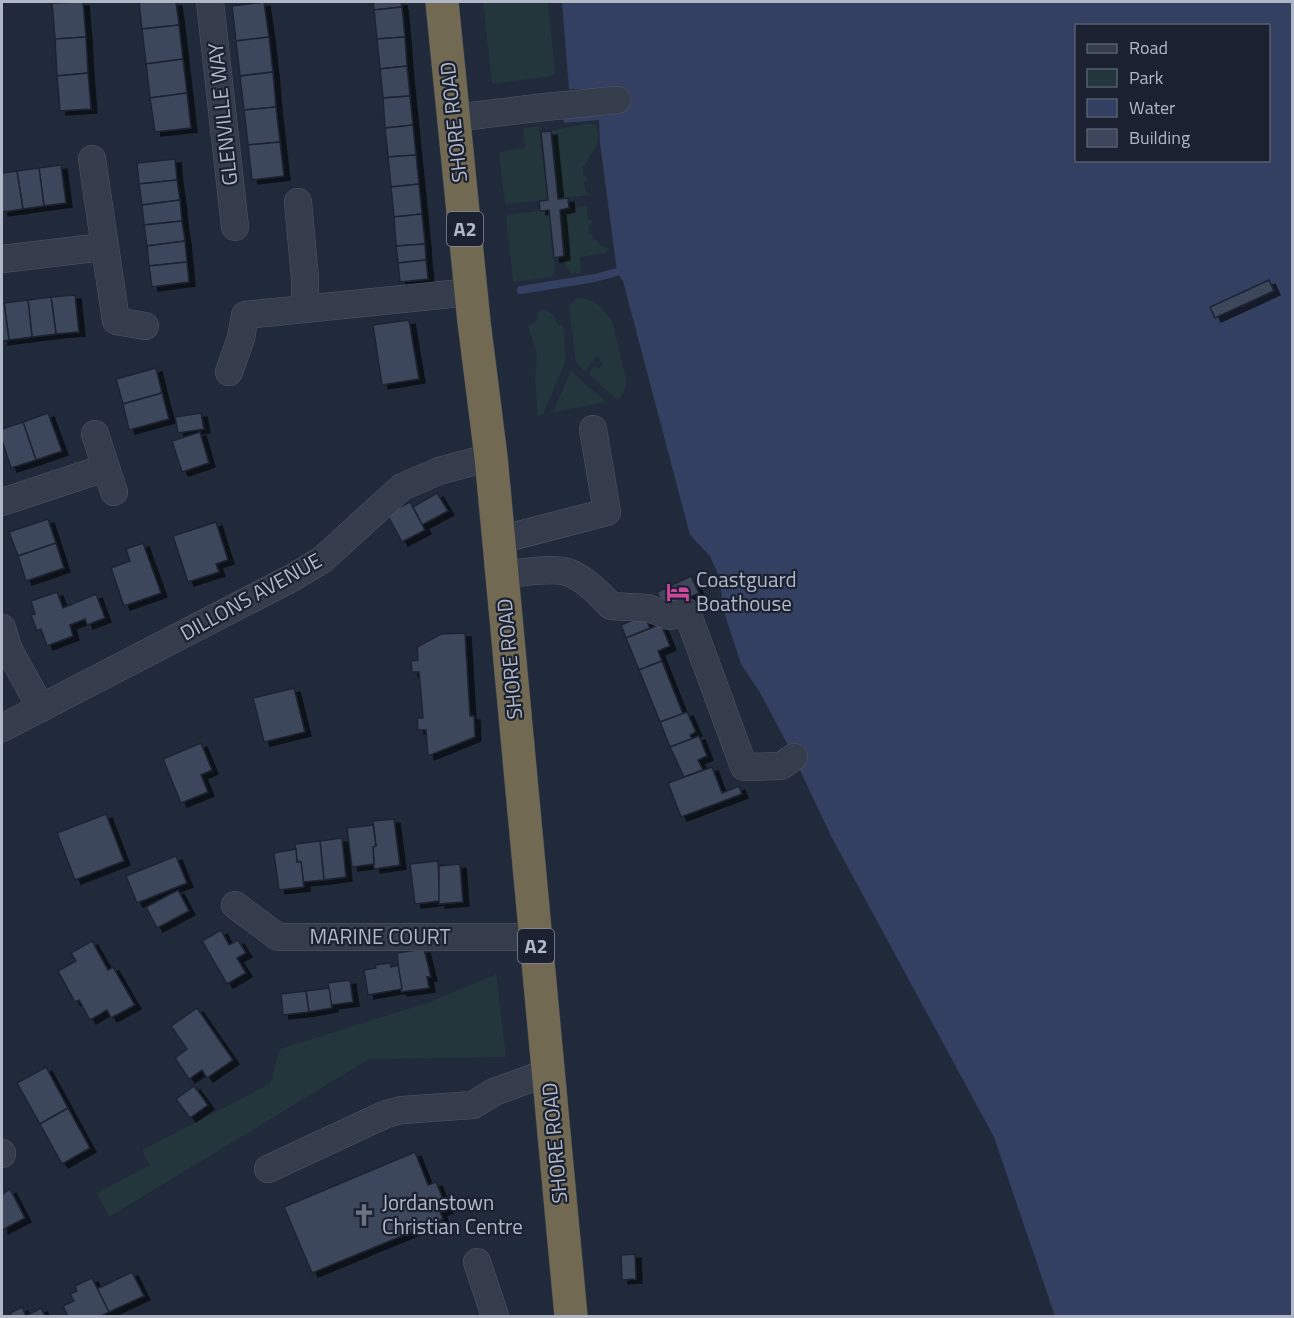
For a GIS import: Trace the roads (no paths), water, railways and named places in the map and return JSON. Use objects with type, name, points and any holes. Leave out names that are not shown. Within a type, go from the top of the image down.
[{"type":"highway","name":"SHORE ROAD","points":[[442,2],[471,292],[491,457],[571,1317]]},
{"type":"street","name":"GLENVILLE WAY","points":[[210,2],[235,227]]},
{"type":"street","points":[[454,118],[545,106],[617,100]]},
{"type":"street","points":[[92,159],[116,321],[145,326]]},
{"type":"street","points":[[298,202],[305,278],[305,308]]},
{"type":"street","points":[[2,259],[104,247]]},
{"type":"street","points":[[229,372],[241,338],[245,315],[471,292]]},
{"type":"street","points":[[499,540],[608,512],[593,429]]},
{"type":"street","points":[[2,502],[110,480],[95,434]]},
{"type":"street","name":"DILLONS AVENUE","points":[[2,728],[290,579],[322,560],[402,487],[439,471],[491,457]]},
{"type":"street","points":[[502,575],[537,570],[567,572],[594,588],[611,606],[648,608],[669,616],[687,612],[744,767],[781,766],[794,757]]},
{"type":"street","points":[[2,628],[9,650],[41,708]]},
{"type":"street","name":"MARINE COURT","points":[[235,905],[278,937],[536,937]]},
{"type":"street","points":[[268,1169],[386,1114],[402,1110],[473,1105],[494,1092],[549,1072]]},
{"type":"street","points":[[477,1262],[495,1317]]},
{"type":"water","points":[[562,2],[1292,2],[1292,1316],[1055,1316],[994,1137],[831,836],[789,747],[759,691],[741,664],[723,609],[720,579],[710,556],[690,535],[623,281],[617,272],[599,120],[564,123],[563,112],[594,89],[569,89]]},
{"type":"waterway","points":[[521,290],[595,278],[617,272]]},
{"type":"place","name":"Coastguard Boathouse","points":[[678,592]]},
{"type":"place","name":"Jordanstown Christian Centre","points":[[364,1215]]}]
